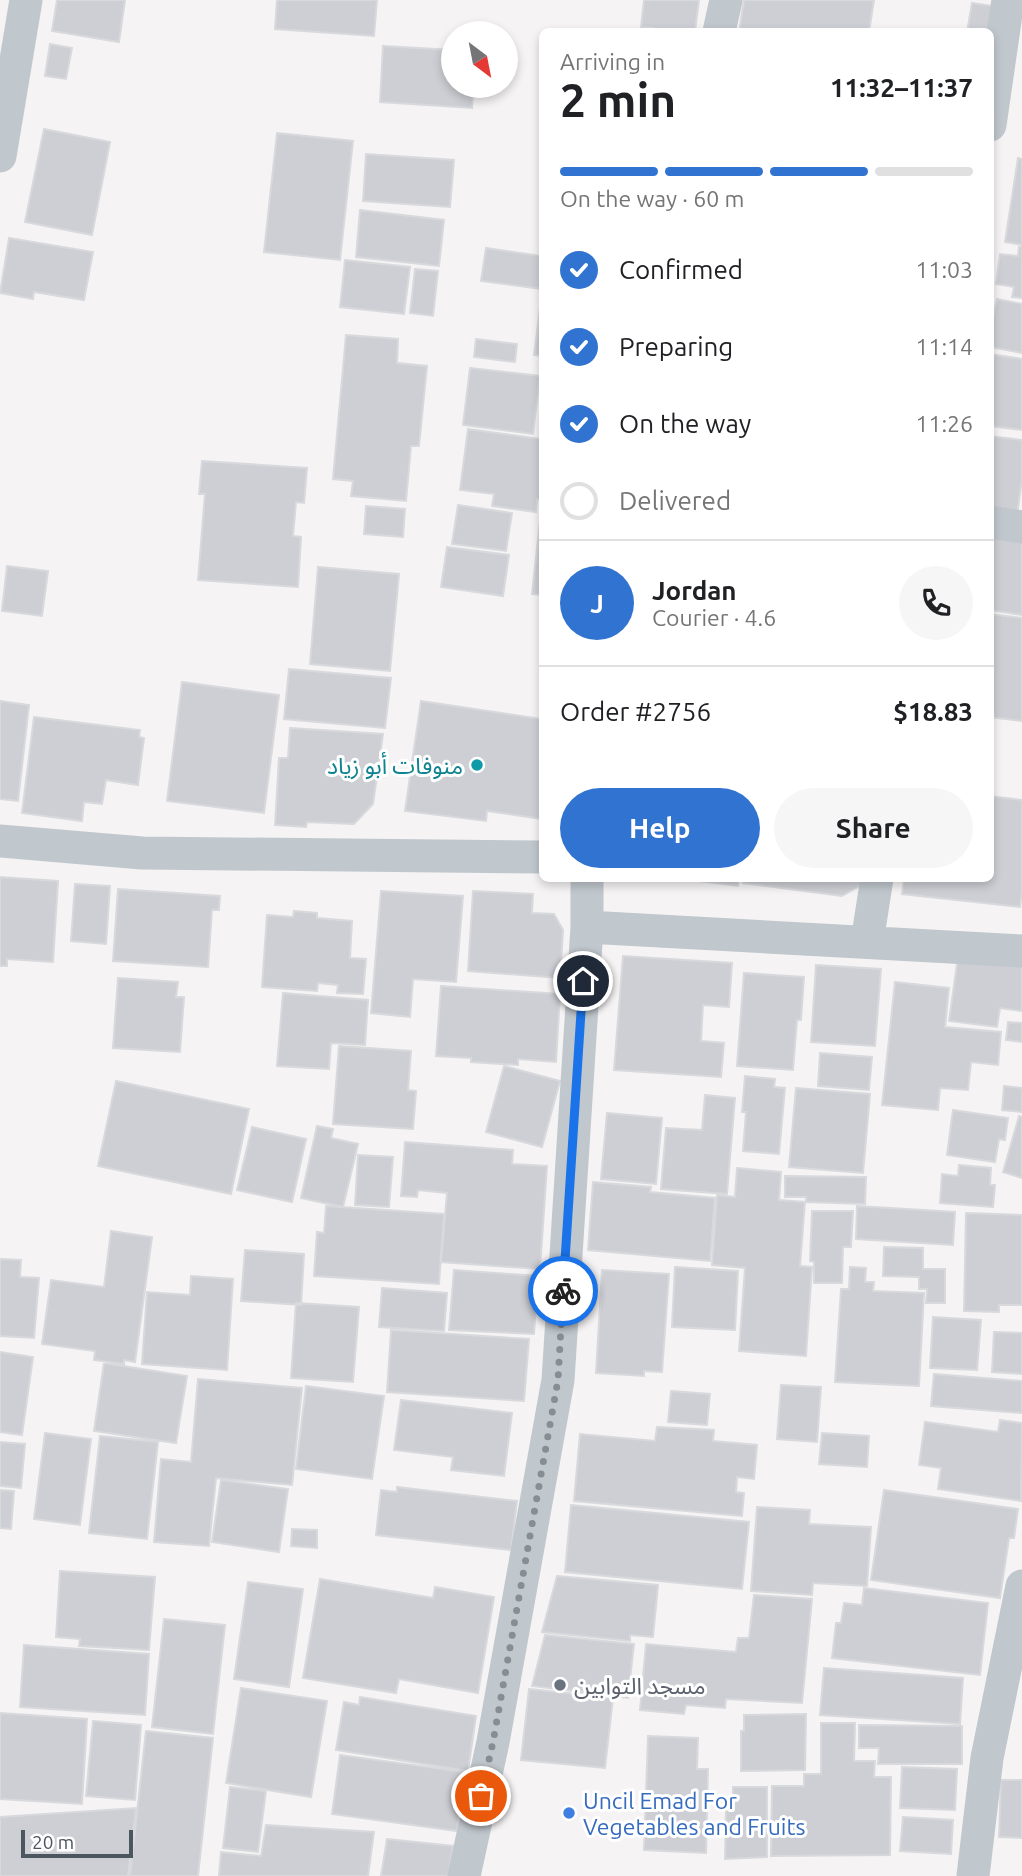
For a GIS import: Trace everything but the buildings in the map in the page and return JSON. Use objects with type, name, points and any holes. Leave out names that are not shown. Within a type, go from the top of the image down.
[{"type":"street","points":[[0,156],[26,0]]},
{"type":"street","points":[[720,28],[726,0]]},
{"type":"street","points":[[994,97],[1008,0]]},
{"type":"street","points":[[994,523],[1022,527]]},
{"type":"street","points":[[0,841],[142,853],[539,857]]},
{"type":"street","points":[[464,1876],[493,1742],[558,1380],[587,928],[587,882]]},
{"type":"street","points":[[867,942],[876,882]]},
{"type":"street","points":[[587,928],[1022,951]]},
{"type":"street","points":[[973,1876],[987,1758],[1022,1586]]},
{"type":"way so far","points":[[481,1796],[558,1380],[563,1291]]},
{"type":"place","name":"منوفات أبو زياد","points":[[477,765]]},
{"type":"place","name":"مسجد التوابين","points":[[560,1685]]},
{"type":"place","name":"Uncil Emad For Vegetables and Fruits","points":[[569,1813]]},
{"type":"route","points":[[563,1291],[583,981]]}]
